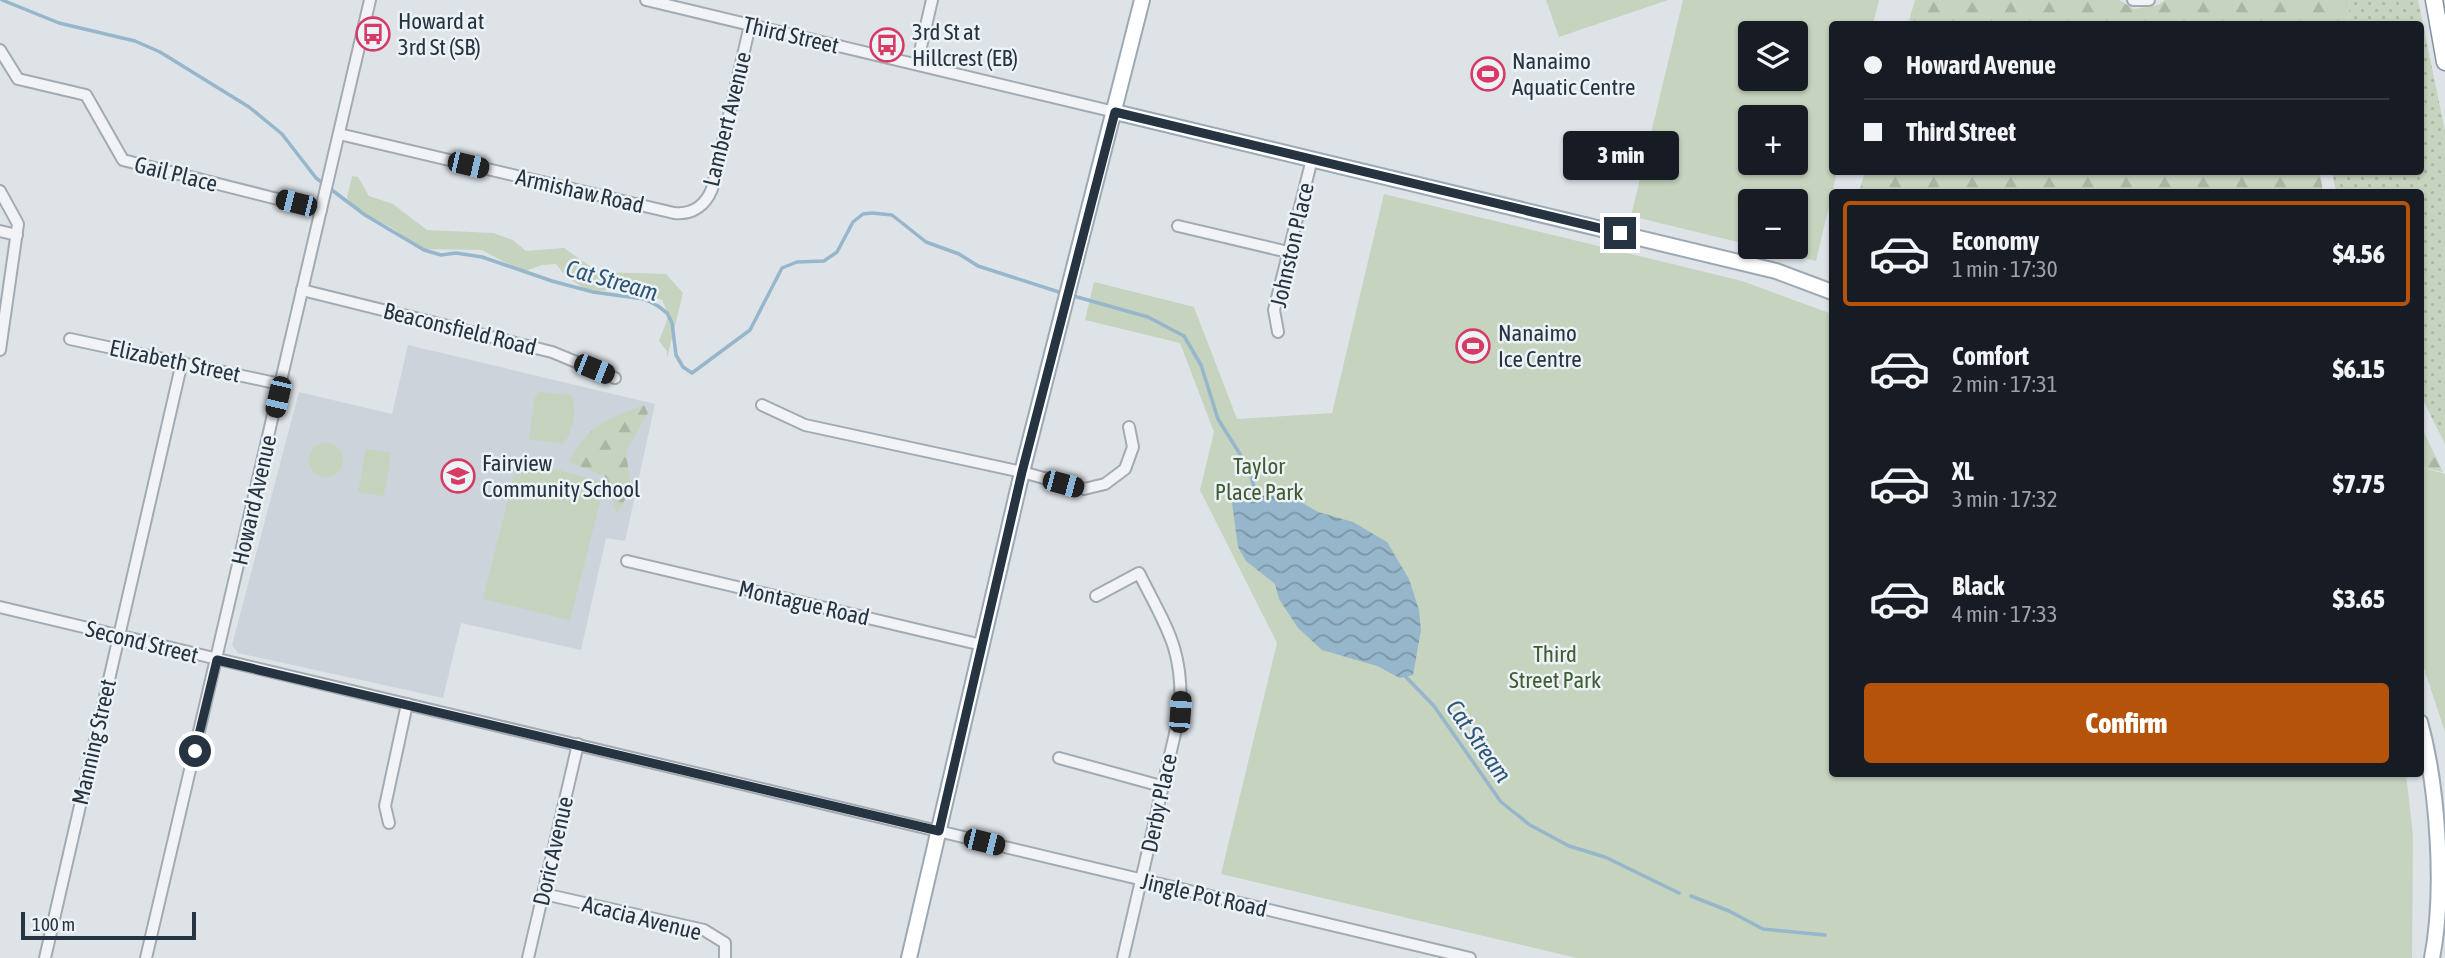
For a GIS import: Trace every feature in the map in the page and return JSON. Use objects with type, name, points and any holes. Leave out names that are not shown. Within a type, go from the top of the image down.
[{"type":"highway","points":[[2434,0],[2445,62]]},
{"type":"main road","points":[[909,958],[1022,472],[1142,0]]},
{"type":"main road","name":"Third Street","points":[[1115,112],[1776,271],[1829,291]]},
{"type":"main road","points":[[2424,745],[2435,808],[2436,938],[2440,958]]},
{"type":"main road","points":[[2432,958],[2436,938]]},
{"type":"street","name":"Howard Avenue","points":[[146,958],[370,0]]},
{"type":"street","name":"Third Street","points":[[646,0],[1115,112]]},
{"type":"street","points":[[917,64],[932,0]]},
{"type":"street","points":[[2133,0],[2149,0]]},
{"type":"street","name":"Lambert Avenue","points":[[698,208],[712,189],[750,25]]},
{"type":"street","name":"Gail Place","points":[[0,50],[18,79],[86,95],[123,160],[321,210]]},
{"type":"street","name":"Armishaw Road","points":[[339,134],[674,214],[698,208]]},
{"type":"street","name":"Johnston Place","points":[[1278,332],[1273,310],[1312,159]]},
{"type":"street","points":[[0,191],[18,224],[0,350]]},
{"type":"street","points":[[1178,226],[1288,252]]},
{"type":"street","points":[[0,231],[17,235]]},
{"type":"street","name":"Beaconsfield Road","points":[[302,290],[552,352],[615,378]]},
{"type":"street","name":"Elizabeth Street","points":[[70,338],[280,384]]},
{"type":"street","name":"Manning Street","points":[[45,958],[182,362]]},
{"type":"street","points":[[762,405],[805,425],[1022,472],[1084,489],[1105,484],[1125,469],[1133,447],[1129,427]]},
{"type":"street","name":"Montague Road","points":[[627,561],[982,645]]},
{"type":"street","name":"Derby Place","points":[[1096,596],[1139,573],[1178,653],[1182,678],[1180,712],[1123,958]]},
{"type":"street","name":"Second Street","points":[[0,607],[939,831]]},
{"type":"street","points":[[389,823],[385,806],[407,704]]},
{"type":"street","name":"Doric Avenue","points":[[528,958],[578,744]]},
{"type":"street","points":[[1059,758],[1161,786]]},
{"type":"street","name":"Jingle Pot Road","points":[[939,831],[1469,958]]},
{"type":"street","name":"Acacia Avenue","points":[[544,894],[704,930],[725,943],[725,958]]},
{"type":"shaded area","name":"Fairview Community School","points":[[408,345],[655,404],[625,541],[606,538],[581,650],[461,623],[443,698],[238,653],[232,645],[299,392],[392,414]]},
{"type":"green space","points":[[1546,0],[1668,0],[1559,37]]},
{"type":"green space","points":[[1683,0],[1879,0],[1874,21],[1829,21],[1829,175],[1836,175],[1833,189],[1829,189],[1829,206],[1816,261],[1808,259],[1808,189],[1738,189],[1738,242],[1631,216]]},
{"type":"green space","points":[[1915,0],[2119,0],[2134,9],[2158,5],[2165,0],[2350,0],[2348,21],[1909,21]]},
{"type":"green space","points":[[2350,0],[2418,0],[2422,21],[2348,21]]},
{"type":"green space","points":[[2424,29],[2445,131],[2445,444],[2424,402],[2424,189],[2335,189],[2333,175],[2424,175]]},
{"type":"green space","points":[[1864,175],[2320,175],[2323,189],[1860,189]]},
{"type":"green space","points":[[352,176],[358,177],[369,196],[393,204],[427,230],[493,233],[513,240],[526,251],[564,248],[598,272],[666,274],[683,293],[667,358],[667,351],[659,341],[669,315],[662,300],[626,291],[588,292],[564,274],[556,264],[542,265],[523,272],[482,250],[421,249],[392,228],[356,209],[347,198]]},
{"type":"green space","name":"Third Street Park","points":[[1384,194],[1742,281],[1829,313],[1829,777],[2406,777],[2413,836],[2412,958],[1577,958],[1221,874],[1277,643],[1200,490],[1214,432],[1180,343],[1085,320],[1094,282],[1194,307],[1237,419],[1332,413]]},
{"type":"green space","points":[[539,392],[571,395],[573,421],[563,444],[529,439],[535,396]]},
{"type":"green space","points":[[644,405],[648,413],[626,451],[631,489],[617,514],[605,476],[569,462],[583,440],[599,425]]},
{"type":"green space","points":[[2424,432],[2443,472],[2424,468]]},
{"type":"green space","points":[[326,443],[338,448],[343,460],[338,472],[326,477],[314,472],[309,460],[314,448]]},
{"type":"green space","points":[[366,449],[391,453],[384,496],[358,492]]},
{"type":"green space","points":[[518,460],[605,482],[570,620],[483,599]]},
{"type":"green space","points":[[2424,468],[2445,474],[2445,732],[2424,668]]},
{"type":"water","points":[[1239,495],[1282,496],[1299,501],[1318,512],[1353,522],[1387,542],[1409,579],[1419,610],[1421,630],[1413,675],[1400,678],[1377,666],[1322,650],[1298,628],[1279,599],[1275,584],[1246,561],[1238,547],[1232,503]]},
{"type":"waterway","name":"Cat Stream","points":[[2,0],[59,23],[135,41],[160,52],[249,107],[282,134],[316,178],[365,215],[424,250],[441,255],[456,253],[482,257],[552,281],[593,292],[644,299],[658,306],[667,313],[672,323],[676,355],[683,367],[692,373],[750,330],[782,268],[797,262],[824,261],[837,252],[853,222],[863,214],[892,215],[926,242],[959,254],[978,266],[1062,293]]},
{"type":"waterway","name":"Cat Stream","points":[[1070,295],[1148,317],[1184,336],[1201,365],[1218,419],[1248,467],[1257,496]]},
{"type":"waterway","name":"Cat Stream","points":[[1406,677],[1434,706],[1501,802],[1530,825],[1569,846],[1605,857],[1679,893]]},
{"type":"waterway","name":"Cat Stream","points":[[1691,896],[1729,911],[1763,929],[1825,935]]},
{"type":"place","name":"Howard at 3rd St (SB)","points":[[373,34]]},
{"type":"place","name":"3rd St at Hillcrest (EB)","points":[[887,45]]},
{"type":"place","name":"Nanaimo Aquatic Centre","points":[[1488,74]]},
{"type":"place","name":"Nanaimo Ice Centre","points":[[1473,346]]},
{"type":"place","name":"Fairview Community School","points":[[458,476]]},
{"type":"route","points":[[195,751],[217,660],[939,831],[1022,472],[1115,112],[1620,233]]},
{"type":"park label","name":"Taylor Place Park","points":[[1259,479]]}]
